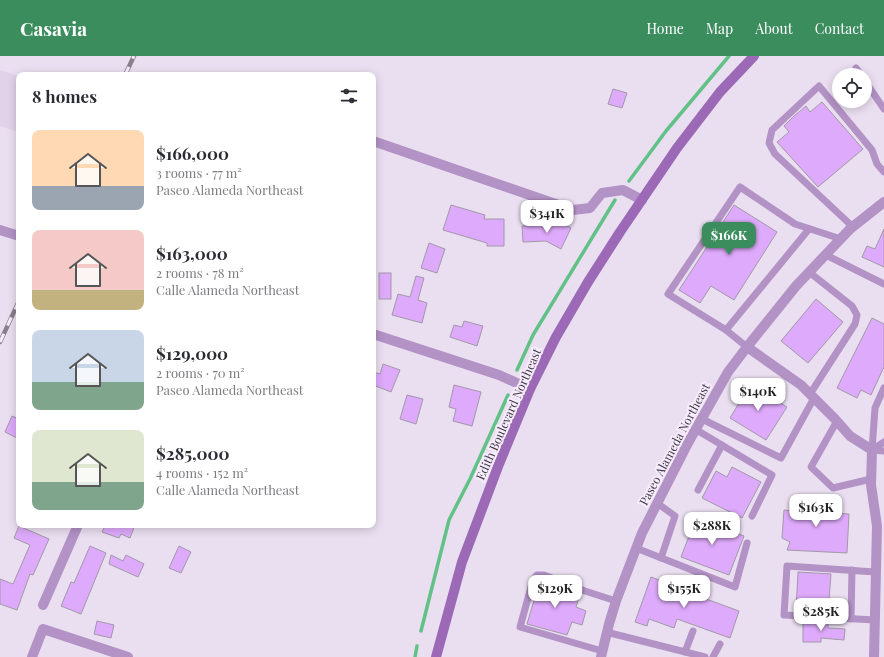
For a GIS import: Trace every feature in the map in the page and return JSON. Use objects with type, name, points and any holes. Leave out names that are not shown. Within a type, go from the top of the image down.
[{"type":"street","name":"Edith Boulevard Northeast","points":[[436,657],[462,562],[499,464],[530,390],[556,337],[588,282],[676,148],[720,92],[754,56]]},
{"type":"street","points":[[376,142],[573,210],[590,208],[602,193],[623,190],[642,200]]},
{"type":"street","name":"Paseo Alameda Northeast","points":[[601,654],[616,601],[642,533],[696,429],[728,372],[796,286],[853,227],[884,202]]},
{"type":"street","points":[[0,230],[16,235]]},
{"type":"street","points":[[376,335],[499,375],[530,390]]},
{"type":"street","points":[[747,347],[801,385],[850,436],[872,450],[871,485],[879,513],[876,526],[880,535],[875,572],[880,604],[875,620],[874,657]]},
{"type":"street","points":[[43,605],[77,528]]},
{"type":"street","points":[[32,657],[43,629],[128,657]]},
{"type":"lane","points":[[853,227],[775,154],[769,143],[772,130],[820,86],[872,150],[877,164],[884,172]]},
{"type":"lane","points":[[872,91],[884,109]]},
{"type":"lane","points":[[747,347],[726,330],[668,294],[740,187],[795,224],[841,239]]},
{"type":"lane","points":[[726,330],[810,229]]},
{"type":"lane","points":[[826,255],[884,284]]},
{"type":"lane","points":[[702,419],[781,458],[812,396],[855,324],[857,315],[852,306],[809,272]]},
{"type":"lane","points":[[872,450],[875,408],[884,388]]},
{"type":"lane","points":[[837,421],[812,467],[833,488],[871,479]]},
{"type":"lane","points":[[696,429],[772,475],[752,516]]},
{"type":"lane","points":[[872,450],[884,442]]},
{"type":"lane","points":[[698,490],[722,445]]},
{"type":"lane","points":[[872,450],[884,451]]},
{"type":"lane","points":[[657,503],[675,516],[661,558]]},
{"type":"lane","points":[[636,548],[735,587],[747,543]]},
{"type":"lane","points":[[875,572],[787,566],[784,615],[875,620]]},
{"type":"lane","points":[[851,619],[852,570]]},
{"type":"lane","points":[[601,654],[581,646],[520,627],[531,587],[533,580],[537,575],[544,575],[616,601]]},
{"type":"lane","points":[[685,652],[693,631]]},
{"type":"lane","points":[[606,632],[705,657]]},
{"type":"lane","points":[[713,657],[720,644]]},
{"type":"shaded area","points":[[0,70],[16,75],[16,131],[0,126]]},
{"type":"building","points":[[613,89],[627,93],[622,108],[608,104]]},
{"type":"building","points":[[822,102],[863,149],[818,187],[777,142],[789,132],[784,126],[794,116],[806,106],[810,112]]},
{"type":"building","points":[[451,205],[485,215],[484,219],[504,219],[504,246],[487,246],[487,243],[443,230]]},
{"type":"building","points":[[734,205],[777,232],[734,300],[711,286],[700,303],[679,290]]},
{"type":"building","points":[[556,220],[571,228],[561,249],[546,241],[523,242],[522,226],[554,225]]},
{"type":"building","points":[[884,229],[884,267],[862,257],[867,246],[875,249]]},
{"type":"building","points":[[429,243],[445,249],[437,273],[421,268]]},
{"type":"building","points":[[379,273],[391,273],[391,299],[379,299]]},
{"type":"building","points":[[416,276],[424,278],[418,300],[427,303],[422,323],[392,315],[398,294],[410,297]]},
{"type":"building","points":[[816,299],[843,322],[808,363],[781,341]]},
{"type":"building","points":[[872,318],[884,324],[884,367],[871,395],[861,390],[857,398],[837,388]]},
{"type":"building","points":[[464,321],[483,326],[477,346],[450,337],[454,325],[462,327]]},
{"type":"building","points":[[383,364],[400,370],[391,392],[376,386],[376,373],[380,374]]},
{"type":"building","points":[[454,385],[481,392],[472,426],[453,421],[456,409],[449,407]]},
{"type":"building","points":[[750,385],[787,407],[766,440],[730,418]]},
{"type":"building","points":[[407,395],[423,399],[416,424],[400,419]]},
{"type":"building","points":[[12,416],[16,418],[16,438],[5,432]]},
{"type":"building","points":[[732,467],[761,482],[742,518],[702,498],[716,471],[727,477]]},
{"type":"building","points":[[804,497],[832,498],[831,513],[849,514],[847,553],[787,550],[790,542],[782,538],[784,510],[803,512]]},
{"type":"building","points":[[696,518],[744,536],[729,575],[681,557]]},
{"type":"building","points":[[18,528],[24,528],[49,539],[33,575],[30,574],[17,610],[0,604],[0,579],[13,584],[30,545],[14,538]]},
{"type":"building","points":[[104,528],[134,528],[130,538],[121,534],[119,538],[102,532]]},
{"type":"building","points":[[90,546],[106,553],[81,614],[61,606],[71,582],[74,583]]},
{"type":"building","points":[[179,546],[191,552],[181,573],[169,568]]},
{"type":"building","points":[[111,555],[123,561],[126,555],[144,564],[138,577],[109,564]]},
{"type":"building","points":[[798,572],[831,574],[828,612],[796,611]]},
{"type":"building","points":[[651,577],[739,611],[730,638],[677,619],[674,628],[649,619],[647,626],[635,622]]},
{"type":"building","points":[[540,580],[580,594],[576,607],[586,611],[582,625],[572,622],[567,635],[527,624]]},
{"type":"building","points":[[97,621],[114,625],[111,638],[94,634]]},
{"type":"building","points":[[803,621],[828,622],[828,628],[845,629],[844,640],[821,638],[821,642],[803,642]]},
{"type":"waterway","points":[[629,181],[666,131],[729,56]]},
{"type":"waterway","points":[[517,370],[533,335],[615,200]]},
{"type":"waterway","points":[[421,631],[449,520],[470,479],[508,395]]},
{"type":"waterway","points":[[415,657],[417,646]]},
{"type":"railway","points":[[126,72],[134,56]]},
{"type":"railway","points":[[0,342],[16,307]]}]
